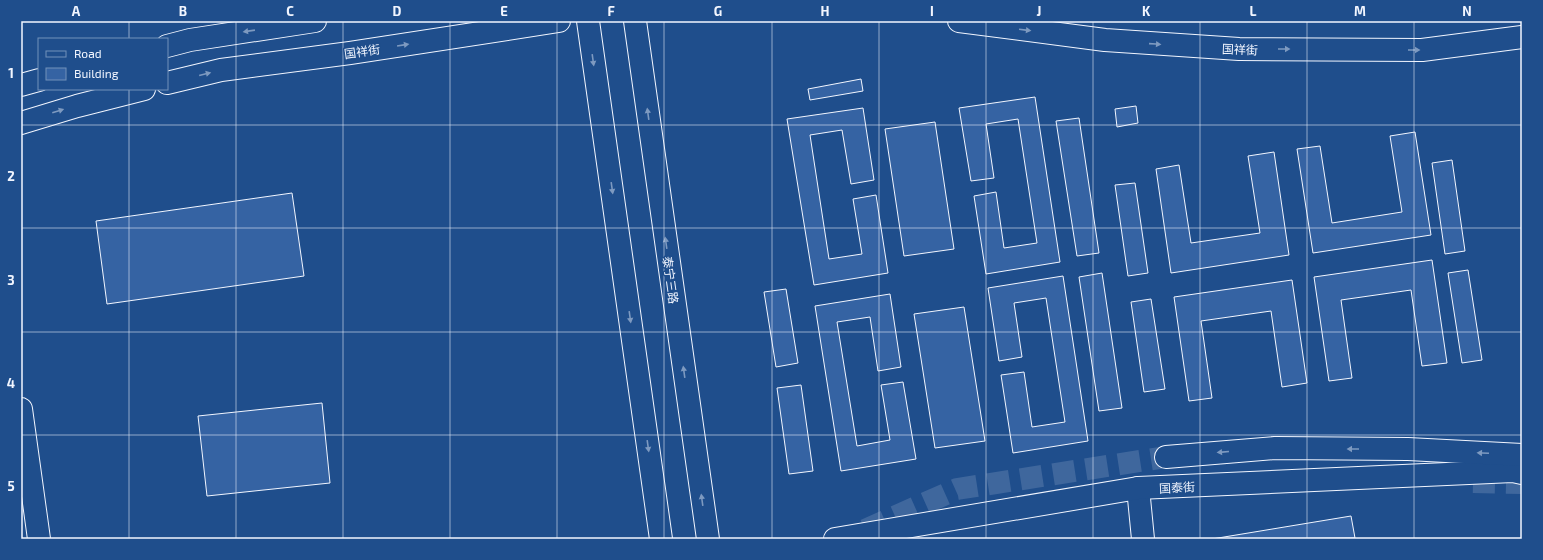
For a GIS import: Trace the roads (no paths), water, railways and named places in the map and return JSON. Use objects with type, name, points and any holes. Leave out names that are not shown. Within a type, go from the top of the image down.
[{"type":"street","points":[[168,46],[190,40],[315,21]]},
{"type":"street","name":"国祥街","points":[[168,83],[221,70],[350,53],[559,21]]},
{"type":"street","points":[[588,21],[661,539]]},
{"type":"street","name":"泰宁三路","points":[[635,21],[708,539]]},
{"type":"street","name":"国祥街","points":[[959,21],[1104,40],[1238,49],[1422,50],[1522,37]]},
{"type":"street","points":[[21,85],[38,80]]},
{"type":"street","points":[[21,123],[77,106],[140,90]]},
{"type":"street","points":[[21,409],[39,539]]},
{"type":"street","points":[[1166,457],[1274,448],[1408,449],[1522,455]]},
{"type":"street","name":"国泰街","points":[[835,539],[1138,488],[1505,472],[1522,473]]},
{"type":"street","points":[[1138,488],[1143,539]]},
{"type":"tunnel","points":[[865,530],[957,489],[1166,457]]},
{"type":"tunnel","points":[[1473,482],[1522,483]]}]
